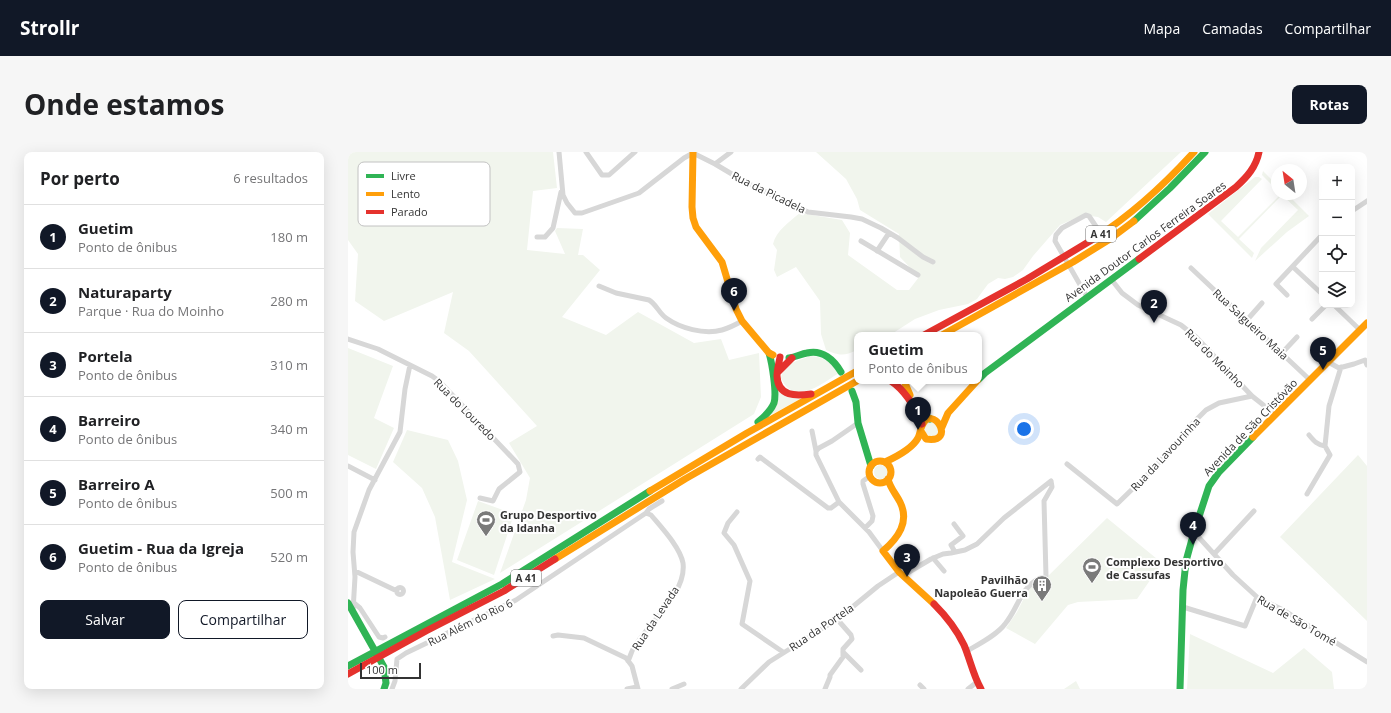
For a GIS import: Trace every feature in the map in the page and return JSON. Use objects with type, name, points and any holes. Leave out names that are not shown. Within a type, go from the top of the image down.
[{"type":"main road","name":"A 41","points":[[929,332],[1058,261],[1091,241],[1127,216],[1152,196],[1194,152]]},
{"type":"main road","name":"A 41","points":[[947,332],[1056,272],[1120,231],[1157,202],[1205,152]]},
{"type":"main road","name":"Avenida Doutor Carlos Ferreira Soares","points":[[982,376],[1236,187],[1253,169],[1258,160],[1259,152]]},
{"type":"main road","points":[[693,153],[693,218],[696,227],[722,262],[736,309],[742,321],[769,353],[778,382],[781,388],[788,395],[798,396],[820,391]]},
{"type":"main road","name":"Avenida de São Cristóvão","points":[[1180,689],[1183,590],[1186,560],[1209,486],[1219,472],[1367,323]]},
{"type":"main road","points":[[755,337],[780,357]]},
{"type":"main road","points":[[769,353],[780,357],[792,358],[814,352],[822,354],[833,361],[842,372]]},
{"type":"main road","points":[[747,433],[767,415],[773,406],[775,391],[774,366],[780,357]]},
{"type":"main road","points":[[775,373],[792,358]]},
{"type":"main road","name":"A 41","points":[[348,666],[502,584],[651,490],[747,433],[854,373]]},
{"type":"main road","name":"A 41","points":[[348,674],[426,631],[504,591],[685,479],[854,383]]},
{"type":"main road","points":[[895,384],[901,389],[919,414],[926,439]]},
{"type":"main road","points":[[905,384],[911,397],[922,412],[942,427]]},
{"type":"main road","name":"Avenida Doutor Carlos Ferreira Soares","points":[[948,413],[974,384]]},
{"type":"main road","points":[[852,391],[856,402],[858,423],[871,466],[869,472],[870,476],[873,480],[891,488]]},
{"type":"main road","points":[[871,466],[893,458],[919,437],[922,428],[948,413]]},
{"type":"main road","points":[[881,483],[890,476],[890,469],[897,459],[919,442],[926,439],[933,440],[939,437],[948,413]]},
{"type":"main road","points":[[866,447],[890,469]]},
{"type":"main road","points":[[888,478],[891,488],[901,504],[905,517],[902,530],[883,551],[901,573],[953,624],[967,651],[977,682],[981,689]]},
{"type":"main road","points":[[351,603],[353,612],[384,667],[386,683],[384,689]]},
{"type":"street","points":[[559,152],[563,195],[575,213],[582,213],[639,193],[684,158],[693,153]]},
{"type":"street","points":[[586,152],[602,175],[609,175],[635,152]]},
{"type":"street","points":[[715,164],[731,152]]},
{"type":"street","name":"Rua da Picadela","points":[[693,153],[715,164],[747,184],[808,212],[862,219],[898,238],[923,257],[934,262]]},
{"type":"street","points":[[537,237],[545,237],[553,228],[562,189]]},
{"type":"street","points":[[1355,209],[1367,201]]},
{"type":"street","points":[[1087,297],[1055,241],[1056,235],[1062,228],[1086,215],[1089,216],[1097,228]]},
{"type":"street","points":[[877,251],[889,233]]},
{"type":"street","points":[[1287,295],[1276,284],[1321,236]]},
{"type":"street","points":[[862,241],[918,275]]},
{"type":"street","points":[[1293,267],[1319,291]]},
{"type":"street","name":"Rua Salgueiro Maia","points":[[1191,268],[1310,380]]},
{"type":"street","name":"Rua do Moinho","points":[[1111,279],[1122,293],[1138,304],[1151,312],[1181,325],[1186,329],[1222,363],[1252,396],[1276,415]]},
{"type":"street","points":[[599,286],[616,293],[649,300],[653,302],[666,318],[679,326],[695,330],[720,330],[731,327],[742,321]]},
{"type":"street","points":[[1247,320],[1262,303]]},
{"type":"street","points":[[1312,319],[1323,308]]},
{"type":"street","points":[[1337,308],[1360,330]]},
{"type":"street","points":[[1282,353],[1297,337]]},
{"type":"street","name":"Rua do Louredo","points":[[348,339],[378,349],[439,381],[518,464],[520,472],[499,489],[493,501],[480,498]]},
{"type":"street","points":[[1328,362],[1339,368],[1365,360],[1367,365]]},
{"type":"street","points":[[385,637],[379,637],[360,608],[351,603],[355,571],[353,552],[354,532],[369,490],[400,432],[405,389],[410,365]]},
{"type":"street","points":[[1307,494],[1330,455],[1325,446],[1329,406],[1341,367]]},
{"type":"street","name":"Rua da Lavourinha","points":[[1067,464],[1117,504],[1155,467],[1206,410],[1219,403],[1252,396]]},
{"type":"street","points":[[816,451],[858,423]]},
{"type":"street","points":[[812,431],[816,455],[840,502],[866,528],[883,551]]},
{"type":"street","points":[[1309,435],[1314,442],[1325,446]]},
{"type":"street","points":[[758,459],[760,458],[828,508],[831,508],[840,502]]},
{"type":"street","points":[[348,466],[375,480]]},
{"type":"street","points":[[866,528],[872,521],[873,516],[863,484],[864,481],[870,476]]},
{"type":"street","name":"Rua da Portela","points":[[741,689],[747,687],[768,662],[837,619],[878,586],[932,558],[943,554],[965,550],[977,544],[1004,518],[1051,481],[1052,487],[1044,501],[1046,576],[1038,579],[1027,587],[1004,626],[984,642],[967,651]]},
{"type":"street","points":[[646,513],[649,509],[662,501]]},
{"type":"street","points":[[1215,554],[1254,511]]},
{"type":"street","points":[[738,512],[728,523],[724,533],[734,545],[750,581],[742,624],[783,652]]},
{"type":"street","name":"Rua da Levada","points":[[628,661],[633,649],[671,599],[678,586],[682,572],[683,562],[678,549],[651,515],[646,513]]},
{"type":"street","name":"Rua Além do Rio 6","points":[[392,689],[395,681],[398,659],[406,653],[516,600],[646,513]]},
{"type":"street","points":[[954,524],[963,536],[951,545],[955,552]]},
{"type":"street","name":"Rua de São Tomé","points":[[1194,532],[1238,580],[1257,597],[1285,611],[1367,662]]},
{"type":"street","points":[[932,558],[944,571]]},
{"type":"street","points":[[355,571],[397,591]]},
{"type":"street","points":[[1183,607],[1245,626],[1257,597]]},
{"type":"street","points":[[826,689],[830,675],[843,657],[843,649],[852,639],[837,619]]},
{"type":"street","points":[[553,636],[558,635],[584,638],[626,658],[632,666],[637,688],[627,689]]},
{"type":"street","points":[[843,652],[861,670]]},
{"type":"street","points":[[968,689],[977,682]]},
{"type":"street","points":[[672,689],[684,684]]},
{"type":"shaded area","points":[[350,152],[553,152],[557,188],[533,191],[527,250],[565,254],[555,231],[557,228],[583,229],[578,255],[583,255],[600,270],[562,317],[606,335],[638,312],[694,343],[721,339],[729,360],[759,353],[761,397],[754,414],[500,573],[526,500],[530,478],[509,443],[537,426],[469,351],[444,333],[453,292],[384,321],[355,301],[358,254],[348,240],[348,154]]},
{"type":"shaded area","points":[[816,152],[1181,152],[1106,222],[1098,217],[1083,215],[1060,225],[1023,270],[1013,277],[1005,279],[998,278],[988,284],[977,299],[968,304],[939,310],[915,319],[895,332],[854,332],[854,351],[842,354],[826,350],[821,334],[820,301],[796,267],[777,277],[774,270],[777,250],[773,244],[777,235],[784,227],[800,213],[842,220],[850,233],[848,255],[897,290],[909,290],[919,277],[900,257],[899,234],[860,210],[857,199],[846,179]]},
{"type":"shaded area","points":[[1263,171],[1271,179],[1271,184],[1262,175]]},
{"type":"shaded area","points":[[1255,177],[1262,179],[1221,221],[1238,237],[1275,200],[1277,200],[1239,239],[1254,253],[1252,258],[1208,214]]},
{"type":"shaded area","points":[[1287,200],[1293,200],[1309,216],[1287,232],[1255,261],[1261,248],[1298,210]]},
{"type":"shaded area","points":[[348,348],[393,366],[374,418],[394,428],[376,469],[348,455]]},
{"type":"shaded area","points":[[810,356],[827,361],[839,373],[816,387],[808,390],[800,392],[793,391],[786,387],[781,378],[785,369],[791,363]]},
{"type":"shaded area","points":[[778,390],[800,399],[771,415]]},
{"type":"shaded area","points":[[932,422],[937,424],[939,429],[937,434],[932,436],[927,434],[925,429],[927,424]]},
{"type":"shaded area","points":[[407,430],[448,440],[458,461],[467,500],[452,562],[495,579],[450,600],[435,517],[422,488],[393,462]]},
{"type":"shaded area","points":[[1358,455],[1367,466],[1367,621],[1280,537]]},
{"type":"shaded area","points":[[881,465],[886,467],[888,472],[886,477],[881,479],[876,477],[874,472],[876,467]]},
{"type":"shaded area","name":"Grupo Desportivo da Idanha","points":[[478,501],[514,514],[494,575],[457,560]]},
{"type":"shaded area","name":"Complexo Desportivo de Cassufas","points":[[1107,518],[1162,563],[1137,599],[1078,602],[1068,605],[1035,644],[1006,628],[1017,612],[1029,588],[1044,580]]},
{"type":"shaded area","points":[[1190,634],[1273,673],[1304,648],[1332,672],[1334,689],[1187,689]]},
{"type":"shaded area","points":[[1076,681],[1080,689],[1064,689]]},
{"type":"traffic: fast","points":[[1134,221],[1170,188],[1205,152]]},
{"type":"traffic: fast","points":[[982,376],[1139,259]]},
{"type":"traffic: fast","points":[[789,358],[812,352],[823,354],[835,363],[841,372]]},
{"type":"traffic: fast","points":[[758,422],[771,409],[775,398],[774,378],[769,353]]},
{"type":"traffic: fast","points":[[852,391],[856,402],[858,423],[871,466]]},
{"type":"traffic: fast","points":[[918,406],[930,419]]},
{"type":"traffic: fast","points":[[1180,689],[1183,590],[1186,561],[1194,532],[1209,486],[1219,472],[1253,437]]},
{"type":"traffic: fast","points":[[348,666],[502,584],[650,491]]},
{"type":"traffic: fast","points":[[348,603],[384,667],[386,683],[384,689]]},
{"type":"traffic: slow","points":[[693,152],[692,207],[696,227],[722,262],[736,309],[742,321],[769,353],[773,355]]},
{"type":"traffic: slow","points":[[1095,238],[1109,229],[1148,198],[1194,152]]},
{"type":"traffic: slow","points":[[947,332],[1073,262],[1110,239],[1134,221]]},
{"type":"traffic: slow","points":[[1253,437],[1367,323]]},
{"type":"traffic: slow","points":[[650,491],[747,433],[854,373]]},
{"type":"traffic: slow","points":[[555,559],[685,479],[854,383]]},
{"type":"traffic: slow","points":[[905,384],[910,395]]},
{"type":"traffic: slow","points":[[942,427],[948,413],[974,384]]},
{"type":"traffic: slow","points":[[885,462],[912,446],[918,438],[922,426],[926,420],[931,419],[936,421],[940,425],[941,431],[940,436],[935,439],[926,439],[921,431]]},
{"type":"traffic: slow","points":[[880,461],[888,464],[891,472],[888,480],[880,483],[872,480],[869,472],[872,464],[880,461]]},
{"type":"traffic: slow","points":[[888,479],[900,502],[904,516],[898,535],[883,551],[899,572],[934,604]]},
{"type":"traffic: jam","points":[[1139,259],[1236,187],[1244,179],[1256,162],[1259,152]]},
{"type":"traffic: jam","points":[[930,332],[1027,279],[1095,238]]},
{"type":"traffic: jam","points":[[780,357],[777,376],[778,383],[781,388],[789,394],[811,394]]},
{"type":"traffic: jam","points":[[778,372],[792,358]]},
{"type":"traffic: jam","points":[[895,384],[910,400],[922,424]]},
{"type":"traffic: jam","points":[[348,674],[426,631],[504,591],[555,559]]},
{"type":"traffic: jam","points":[[934,604],[958,633],[981,689]]},
{"type":"place","name":"Guetim - Rua da Igreja","points":[[734,311]]},
{"type":"place","name":"Naturaparty","points":[[1154,323]]},
{"type":"place","name":"Barreiro A","points":[[1323,370]]},
{"type":"place","name":"Guetim","points":[[918,430]]},
{"type":"place","name":"Grupo Desportivo da Idanha","points":[[486,537]]},
{"type":"place","name":"Barreiro","points":[[1193,545]]},
{"type":"place","name":"Portela","points":[[907,577]]},
{"type":"place","name":"Complexo Desportivo de Cassufas","points":[[1092,584]]},
{"type":"place","name":"Pavilhão Napoleão Guerra","points":[[1042,602]]}]
